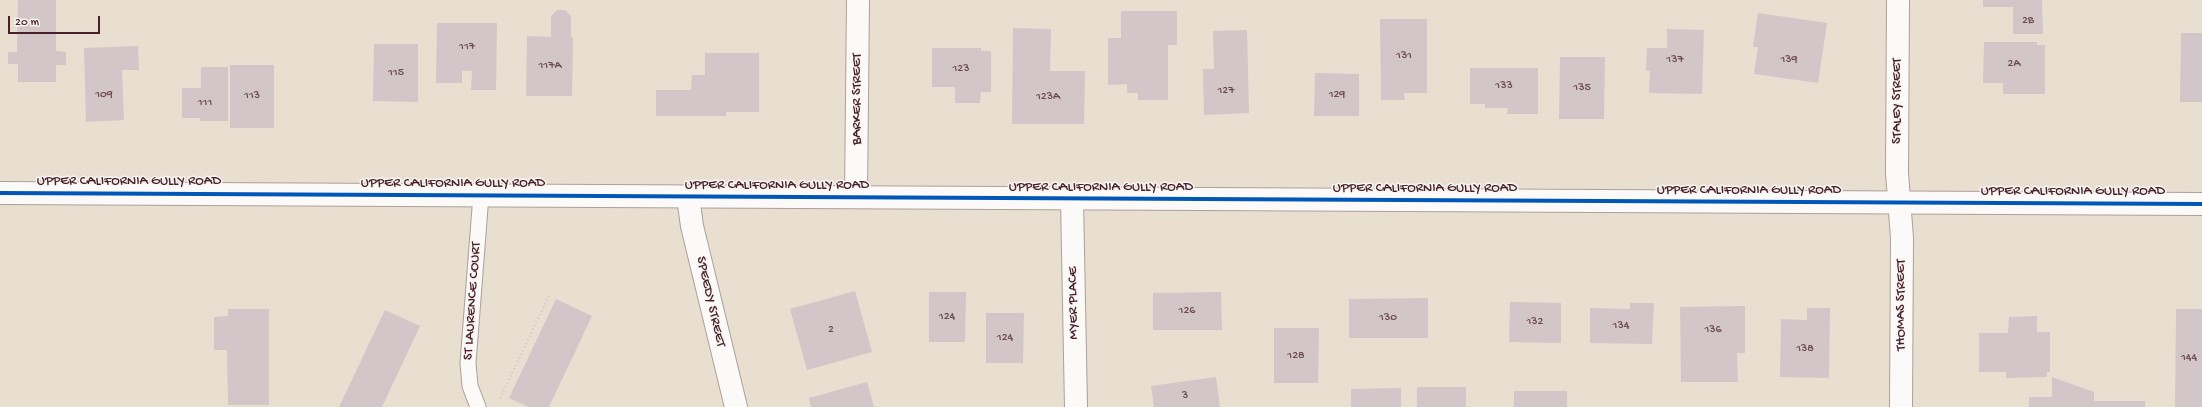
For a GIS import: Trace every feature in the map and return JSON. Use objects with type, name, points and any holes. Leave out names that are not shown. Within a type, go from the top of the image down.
[{"type":"street","name":"BARKER STREET","points":[[856,197],[858,0]]},
{"type":"street","name":"STALEY STREET","points":[[1898,0],[1899,202]]},
{"type":"street","name":"UPPER CALIFORNIA GULLY ROAD","points":[[0,193],[481,194],[688,197],[2202,204]]},
{"type":"street","name":"SPEEDY STREET","points":[[688,197],[692,226],[736,407]]},
{"type":"street","name":"MYER PLACE","points":[[1072,199],[1076,407]]},
{"type":"street","name":"THOMAS STREET","points":[[1899,202],[1902,254],[1901,407]]},
{"type":"lane","name":"ST LAURENCE COURT","points":[[478,407],[470,386],[468,363],[481,194]]},
{"type":"path","points":[[496,405],[550,294]]},
{"type":"building","points":[[18,0],[56,0],[56,51],[66,52],[66,65],[56,65],[56,82],[18,82],[18,64],[8,64],[8,52],[17,52]]},
{"type":"building","points":[[1983,0],[2042,0],[2043,34],[2013,34],[2013,7],[1983,7]]},
{"type":"building","points":[[557,10],[565,10],[571,16],[571,37],[573,37],[572,96],[526,96],[527,36],[551,37],[551,16]]},
{"type":"building","points":[[1121,11],[1177,11],[1177,45],[1168,45],[1168,100],[1138,100],[1138,93],[1127,93],[1127,84],[1108,85],[1108,38],[1121,38]]},
{"type":"building","points":[[1758,13],[1827,23],[1818,83],[1754,74],[1758,47],[1753,47]]},
{"type":"building","points":[[1380,19],[1427,19],[1427,93],[1404,93],[1405,100],[1381,100]]},
{"type":"building","points":[[437,23],[497,23],[496,90],[471,90],[472,71],[462,71],[462,83],[436,83]]},
{"type":"building","points":[[1013,28],[1051,29],[1050,71],[1085,71],[1084,124],[1012,124]]},
{"type":"building","points":[[1667,29],[1704,30],[1702,94],[1649,93],[1650,71],[1646,71],[1647,48],[1667,48]]},
{"type":"building","points":[[1247,30],[1249,113],[1204,115],[1203,69],[1214,69],[1213,31]]},
{"type":"building","points":[[2181,33],[2202,33],[2202,102],[2180,102]]},
{"type":"building","points":[[1984,42],[2037,42],[2037,45],[2045,45],[2045,94],[2003,94],[2003,83],[1983,83]]},
{"type":"building","points":[[374,44],[418,44],[418,102],[373,101]]},
{"type":"building","points":[[138,46],[139,70],[122,70],[124,120],[86,122],[84,48]]},
{"type":"building","points":[[932,48],[981,48],[981,51],[991,51],[991,92],[981,92],[980,103],[955,103],[955,87],[932,87]]},
{"type":"building","points":[[705,53],[759,53],[759,112],[726,112],[726,116],[656,116],[656,90],[691,90],[692,75],[705,75]]},
{"type":"building","points":[[1560,57],[1605,57],[1604,119],[1559,119]]},
{"type":"building","points":[[230,65],[274,65],[274,128],[230,128]]},
{"type":"building","points":[[201,67],[228,67],[228,121],[200,121],[200,118],[182,118],[182,88],[201,88]]},
{"type":"building","points":[[1470,68],[1538,68],[1538,114],[1507,114],[1508,108],[1485,108],[1485,104],[1470,104]]},
{"type":"building","points":[[1315,73],[1359,74],[1359,116],[1314,116]]},
{"type":"building","points":[[855,291],[872,352],[807,370],[790,309]]},
{"type":"building","points":[[929,292],[966,292],[965,342],[929,342]]},
{"type":"building","points":[[1221,292],[1222,330],[1153,330],[1153,293]]},
{"type":"building","points":[[1428,298],[1428,338],[1349,338],[1349,299]]},
{"type":"building","points":[[556,299],[592,316],[549,407],[529,407],[509,398]]},
{"type":"building","points":[[1510,302],[1561,303],[1561,343],[1509,342]]},
{"type":"building","points":[[1630,303],[1654,303],[1652,344],[1590,343],[1590,308],[1630,309]]},
{"type":"building","points":[[1745,306],[1745,353],[1737,353],[1738,382],[1681,382],[1680,307]]},
{"type":"building","points":[[1807,308],[1830,308],[1829,378],[1780,377],[1781,319],[1807,320]]},
{"type":"building","points":[[228,309],[269,309],[269,405],[228,405],[227,350],[214,350],[214,317],[228,316]]},
{"type":"building","points":[[2176,309],[2202,309],[2202,407],[2175,407]]},
{"type":"building","points":[[385,310],[420,326],[382,407],[339,407]]},
{"type":"building","points":[[986,313],[1024,313],[1023,363],[986,363]]},
{"type":"building","points":[[2037,316],[2037,332],[2050,332],[2050,372],[2047,372],[2047,377],[2006,378],[2006,372],[1979,372],[1979,333],[2008,333],[2009,317]]},
{"type":"building","points":[[1274,328],[1319,328],[1318,383],[1274,383]]},
{"type":"building","points":[[1216,377],[1220,407],[1154,407],[1151,386]]},
{"type":"building","points":[[2052,377],[2094,392],[2094,401],[2145,401],[2145,407],[2029,407],[2029,397],[2052,397]]},
{"type":"building","points":[[867,382],[874,407],[811,407],[809,398]]},
{"type":"building","points":[[1417,387],[1466,387],[1466,407],[1417,407]]},
{"type":"building","points":[[1401,388],[1401,407],[1351,407],[1351,389]]},
{"type":"building","points":[[1514,391],[1567,391],[1567,407],[1514,407]]},
{"type":"cycle path","points":[[0,193],[2202,204]]}]
